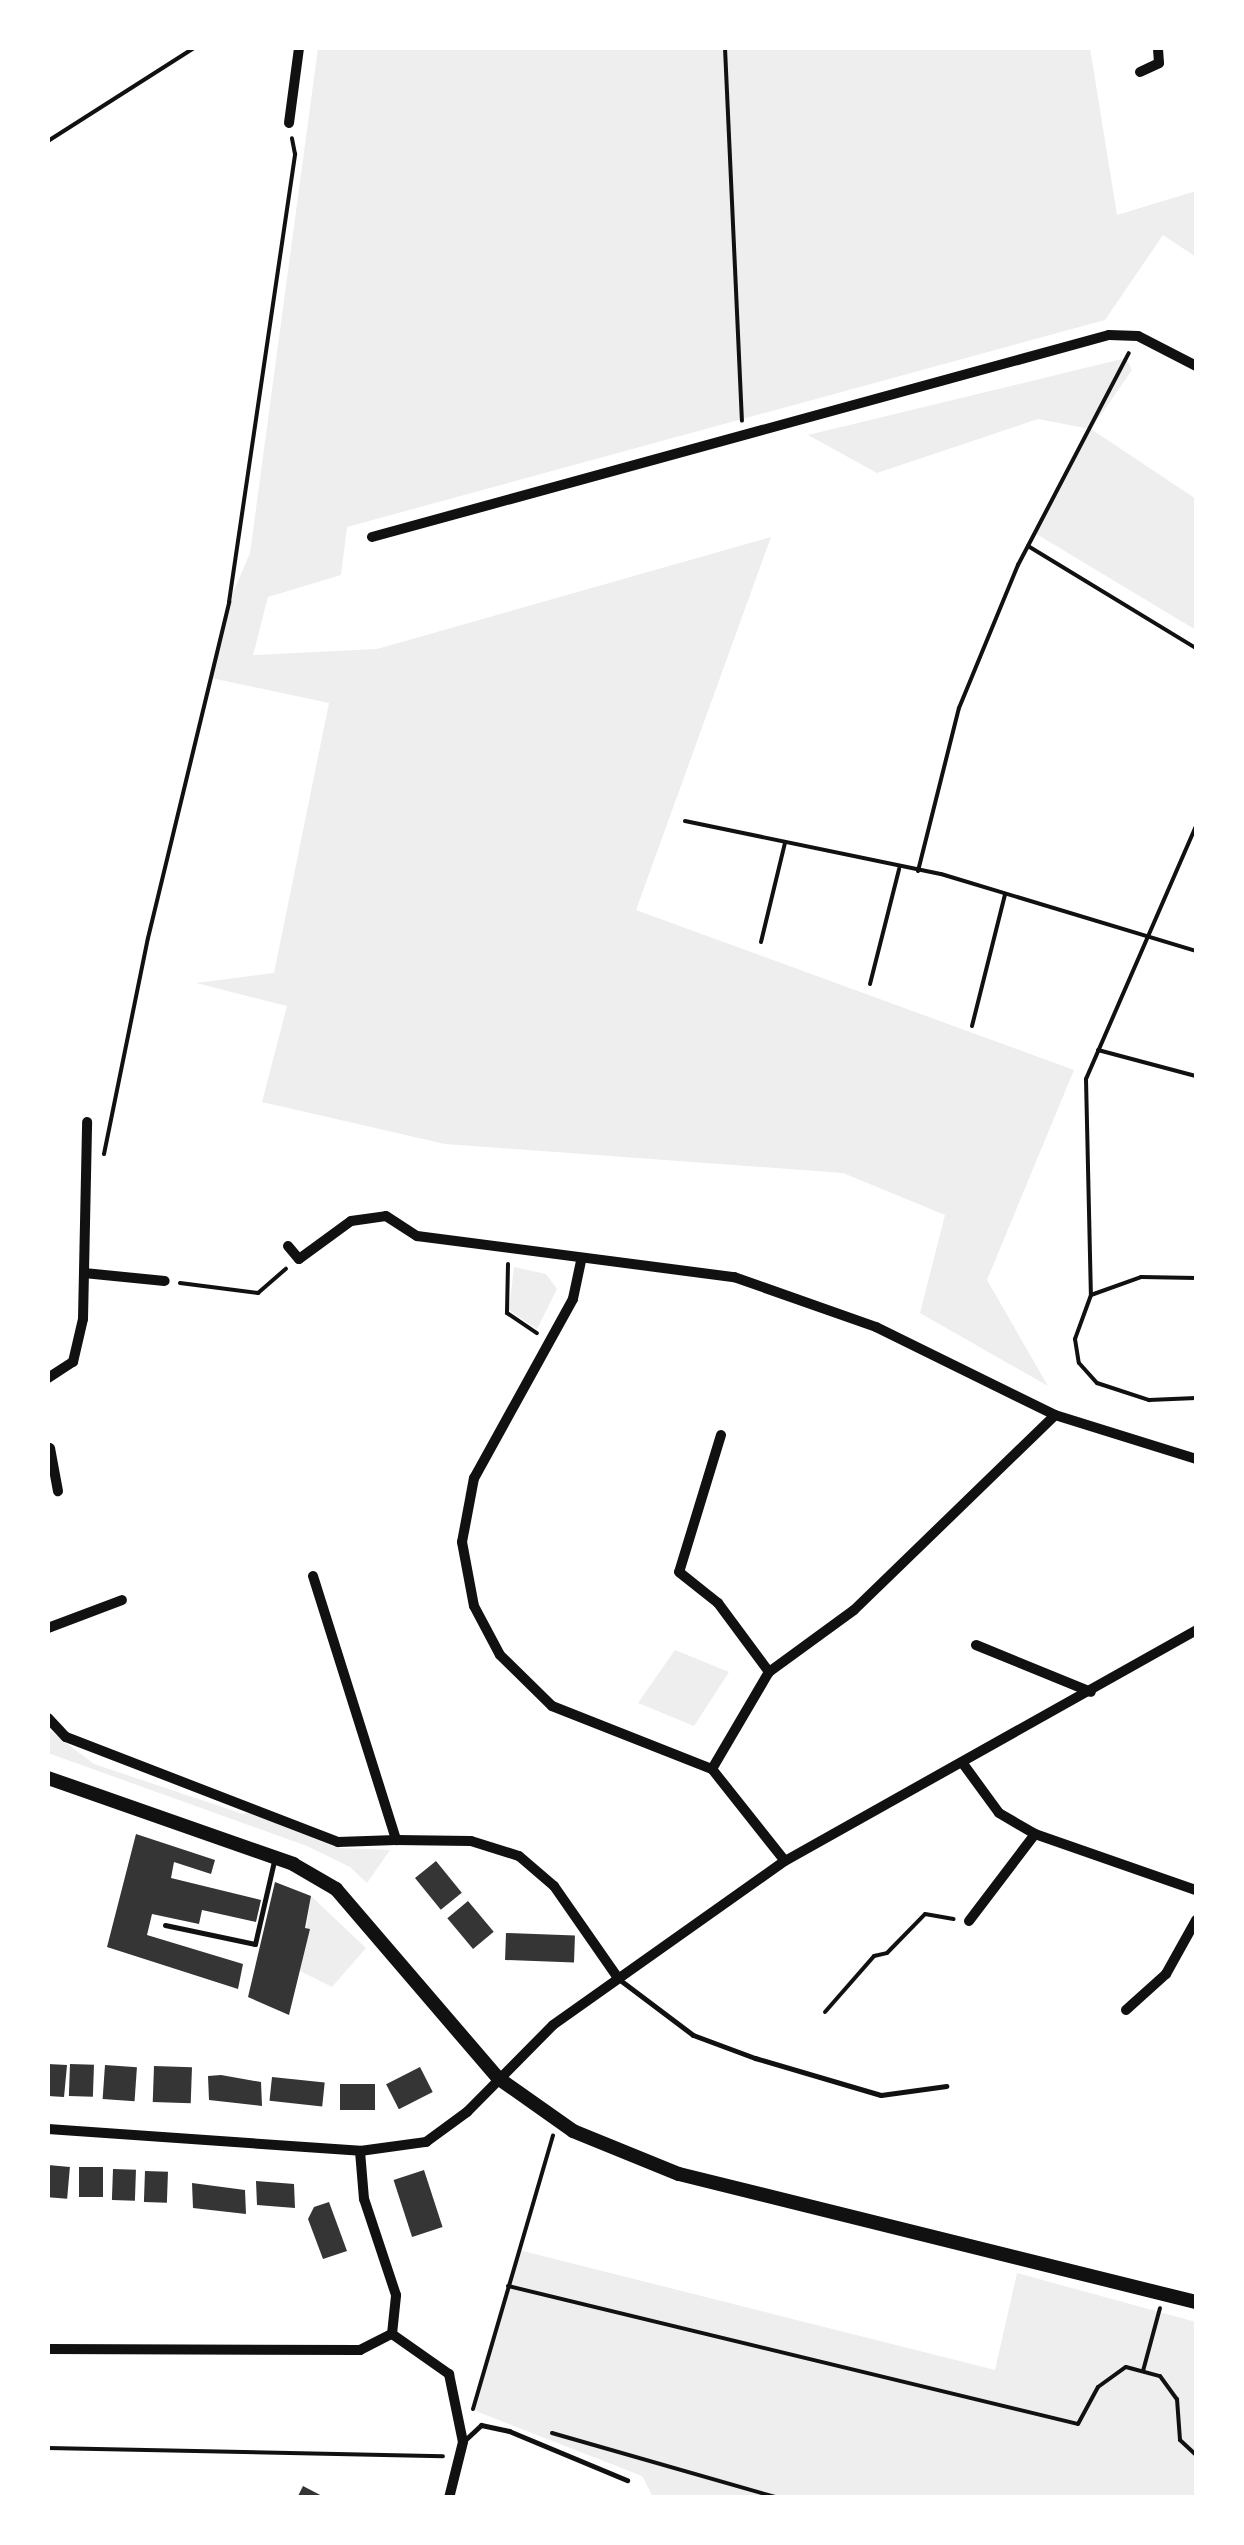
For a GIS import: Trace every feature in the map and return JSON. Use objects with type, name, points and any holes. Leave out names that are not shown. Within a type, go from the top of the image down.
[{"type":"main road","points":[[48,1778],[275,1858],[336,1890],[376,1928],[498,2078],[557,2123],[679,2174],[1196,2302]]},
{"type":"street","points":[[289,124],[300,48]]},
{"type":"street","points":[[1140,72],[1159,64],[1158,48]]},
{"type":"street","points":[[372,537],[1110,335],[1138,336],[1196,366]]},
{"type":"street","points":[[48,1378],[73,1362],[84,1273],[88,1122]]},
{"type":"street","points":[[288,1246],[299,1259],[368,1215],[386,1216],[418,1236],[582,1262],[734,1276],[806,1298],[1055,1416],[1196,1460]]},
{"type":"street","points":[[582,1262],[573,1299],[486,1451],[464,1512],[465,1568],[483,1631],[552,1706],[712,1769],[785,1861]]},
{"type":"street","points":[[84,1273],[165,1281]]},
{"type":"street","points":[[712,1769],[769,1672],[854,1610],[1055,1416]]},
{"type":"street","points":[[721,1435],[679,1572],[686,1583],[718,1603],[769,1672]]},
{"type":"street","points":[[50,1448],[52,1479],[58,1491]]},
{"type":"street","points":[[313,1576],[396,1840]]},
{"type":"street","points":[[48,1628],[122,1600]]},
{"type":"street","points":[[48,2129],[360,2151],[426,2142],[553,2024],[785,1861],[964,1765],[1196,1630]]},
{"type":"street","points":[[976,1645],[1091,1692]]},
{"type":"street","points":[[48,1718],[66,1737],[338,1842],[471,1841],[519,1856],[554,1886],[618,1978]]},
{"type":"street","points":[[964,1765],[998,1813],[1034,1834],[1196,1890]]},
{"type":"street","points":[[969,1921],[1034,1834]]},
{"type":"street","points":[[1126,2010],[1166,1974],[1196,1920]]},
{"type":"street","points":[[360,2151],[364,2200],[396,2296],[392,2334]]},
{"type":"street","points":[[48,2349],[360,2350],[392,2334]]},
{"type":"street","points":[[392,2334],[449,2374],[463,2442],[449,2498]]},
{"type":"lane","points":[[164,1925],[255,1944],[275,1858]]},
{"type":"lane","points":[[618,1978],[693,2035],[755,2058],[881,2095],[946,2086]]},
{"type":"lane","points":[[463,2442],[482,2425],[509,2431],[627,2480]]},
{"type":"path","points":[[48,141],[194,48]]},
{"type":"path","points":[[725,48],[743,436]]},
{"type":"path","points":[[100,1169],[148,938],[229,602],[295,154],[289,124]]},
{"type":"path","points":[[918,871],[960,708],[1028,546],[1138,336]]},
{"type":"path","points":[[1028,546],[1196,648]]},
{"type":"path","points":[[685,821],[918,871],[1145,941],[1196,952]]},
{"type":"path","points":[[1196,826],[1086,1079],[1090,1295],[1075,1339],[1078,1364],[1096,1382],[1150,1400],[1196,1398]]},
{"type":"path","points":[[761,942],[785,843]]},
{"type":"path","points":[[870,984],[899,869]]},
{"type":"path","points":[[972,1026],[1005,895]]},
{"type":"path","points":[[1098,1050],[1196,1076]]},
{"type":"path","points":[[511,1249],[507,1313],[549,1340]]},
{"type":"path","points":[[165,1281],[258,1293],[299,1259]]},
{"type":"path","points":[[1090,1295],[1141,1277],[1196,1278]]},
{"type":"path","points":[[824,2012],[924,1914],[969,1921]]},
{"type":"path","points":[[48,2448],[320,2458],[444,2456],[463,2442],[557,2123]]},
{"type":"path","points":[[508,2286],[1078,2424],[1098,2387],[1126,2367],[1143,2371],[1160,2376],[1177,2399],[1180,2440],[1196,2455]]},
{"type":"path","points":[[1143,2371],[1164,2295]]},
{"type":"path","points":[[472,2410],[492,2415]]},
{"type":"path","points":[[549,2432],[778,2498]]},
{"type":"shaded area","points":[[318,48],[1090,48],[1117,215],[1196,191],[1196,257],[1163,235],[1105,320],[347,527],[341,575],[268,597],[253,655],[377,649],[771,537],[636,910],[1074,1070],[987,1280],[1048,1386],[920,1313],[945,1215],[843,1173],[445,1144],[262,1102],[287,1006],[196,983],[274,973],[329,703],[211,678],[229,602],[250,553]]},
{"type":"shaded area","points":[[1126,358],[1132,370],[1091,429],[1196,499],[1196,630],[1033,532],[1090,429],[1038,419],[877,473],[808,435]]},
{"type":"shaded area","points":[[514,1267],[546,1274],[557,1289],[537,1329],[509,1310]]},
{"type":"shaded area","points":[[675,1650],[729,1672],[694,1726],[638,1703]]},
{"type":"shaded area","points":[[48,1729],[94,1764],[243,1814],[256,1811],[339,1848],[390,1850],[367,1883],[350,1867],[307,1846],[48,1753]]},
{"type":"shaded area","points":[[311,1896],[366,1948],[332,1987],[300,1971]]},
{"type":"shaded area","points":[[519,2250],[995,2370],[1017,2273],[1196,2322],[1196,2497],[653,2497],[642,2476],[473,2410]]},
{"type":"building","points":[[136,1834],[215,1860],[211,1874],[174,1862],[171,1878],[261,1900],[256,1922],[202,1910],[199,1924],[152,1914],[147,1935],[243,1964],[238,1989],[107,1947]]},
{"type":"building","points":[[436,1861],[462,1893],[441,1910],[415,1878]]},
{"type":"building","points":[[275,1882],[311,1896],[305,1928],[310,1929],[289,2015],[248,1997]]},
{"type":"building","points":[[468,1901],[494,1932],[473,1949],[447,1918]]},
{"type":"building","points":[[506,1933],[575,1935],[574,1962],[505,1960]]},
{"type":"building","points":[[48,2064],[67,2065],[64,2097],[48,2096]]},
{"type":"building","points":[[70,2064],[94,2065],[93,2097],[69,2096]]},
{"type":"building","points":[[105,2065],[137,2067],[135,2101],[103,2099]]},
{"type":"building","points":[[154,2066],[192,2067],[191,2103],[153,2102]]},
{"type":"building","points":[[420,2067],[433,2092],[399,2109],[386,2084]]},
{"type":"building","points":[[208,2076],[261,2082],[262,2106],[209,2100]]},
{"type":"building","points":[[272,2077],[325,2083],[322,2106],[269,2101]]},
{"type":"building","points":[[340,2084],[375,2084],[375,2110],[340,2110]]},
{"type":"building","points":[[48,2165],[70,2167],[67,2199],[48,2197]]},
{"type":"building","points":[[79,2167],[103,2167],[103,2197],[79,2197]]},
{"type":"building","points":[[113,2169],[136,2170],[135,2201],[112,2200]]},
{"type":"building","points":[[424,2170],[443,2227],[412,2237],[394,2180]]},
{"type":"building","points":[[145,2171],[168,2172],[167,2203],[144,2202]]},
{"type":"building","points":[[256,2181],[294,2184],[295,2208],[257,2205]]},
{"type":"building","points":[[192,2183],[245,2190],[246,2214],[193,2208]]},
{"type":"building","points":[[329,2202],[347,2251],[323,2259],[308,2219],[314,2207]]},
{"type":"building","points":[[303,2486],[326,2498],[297,2498]]}]
